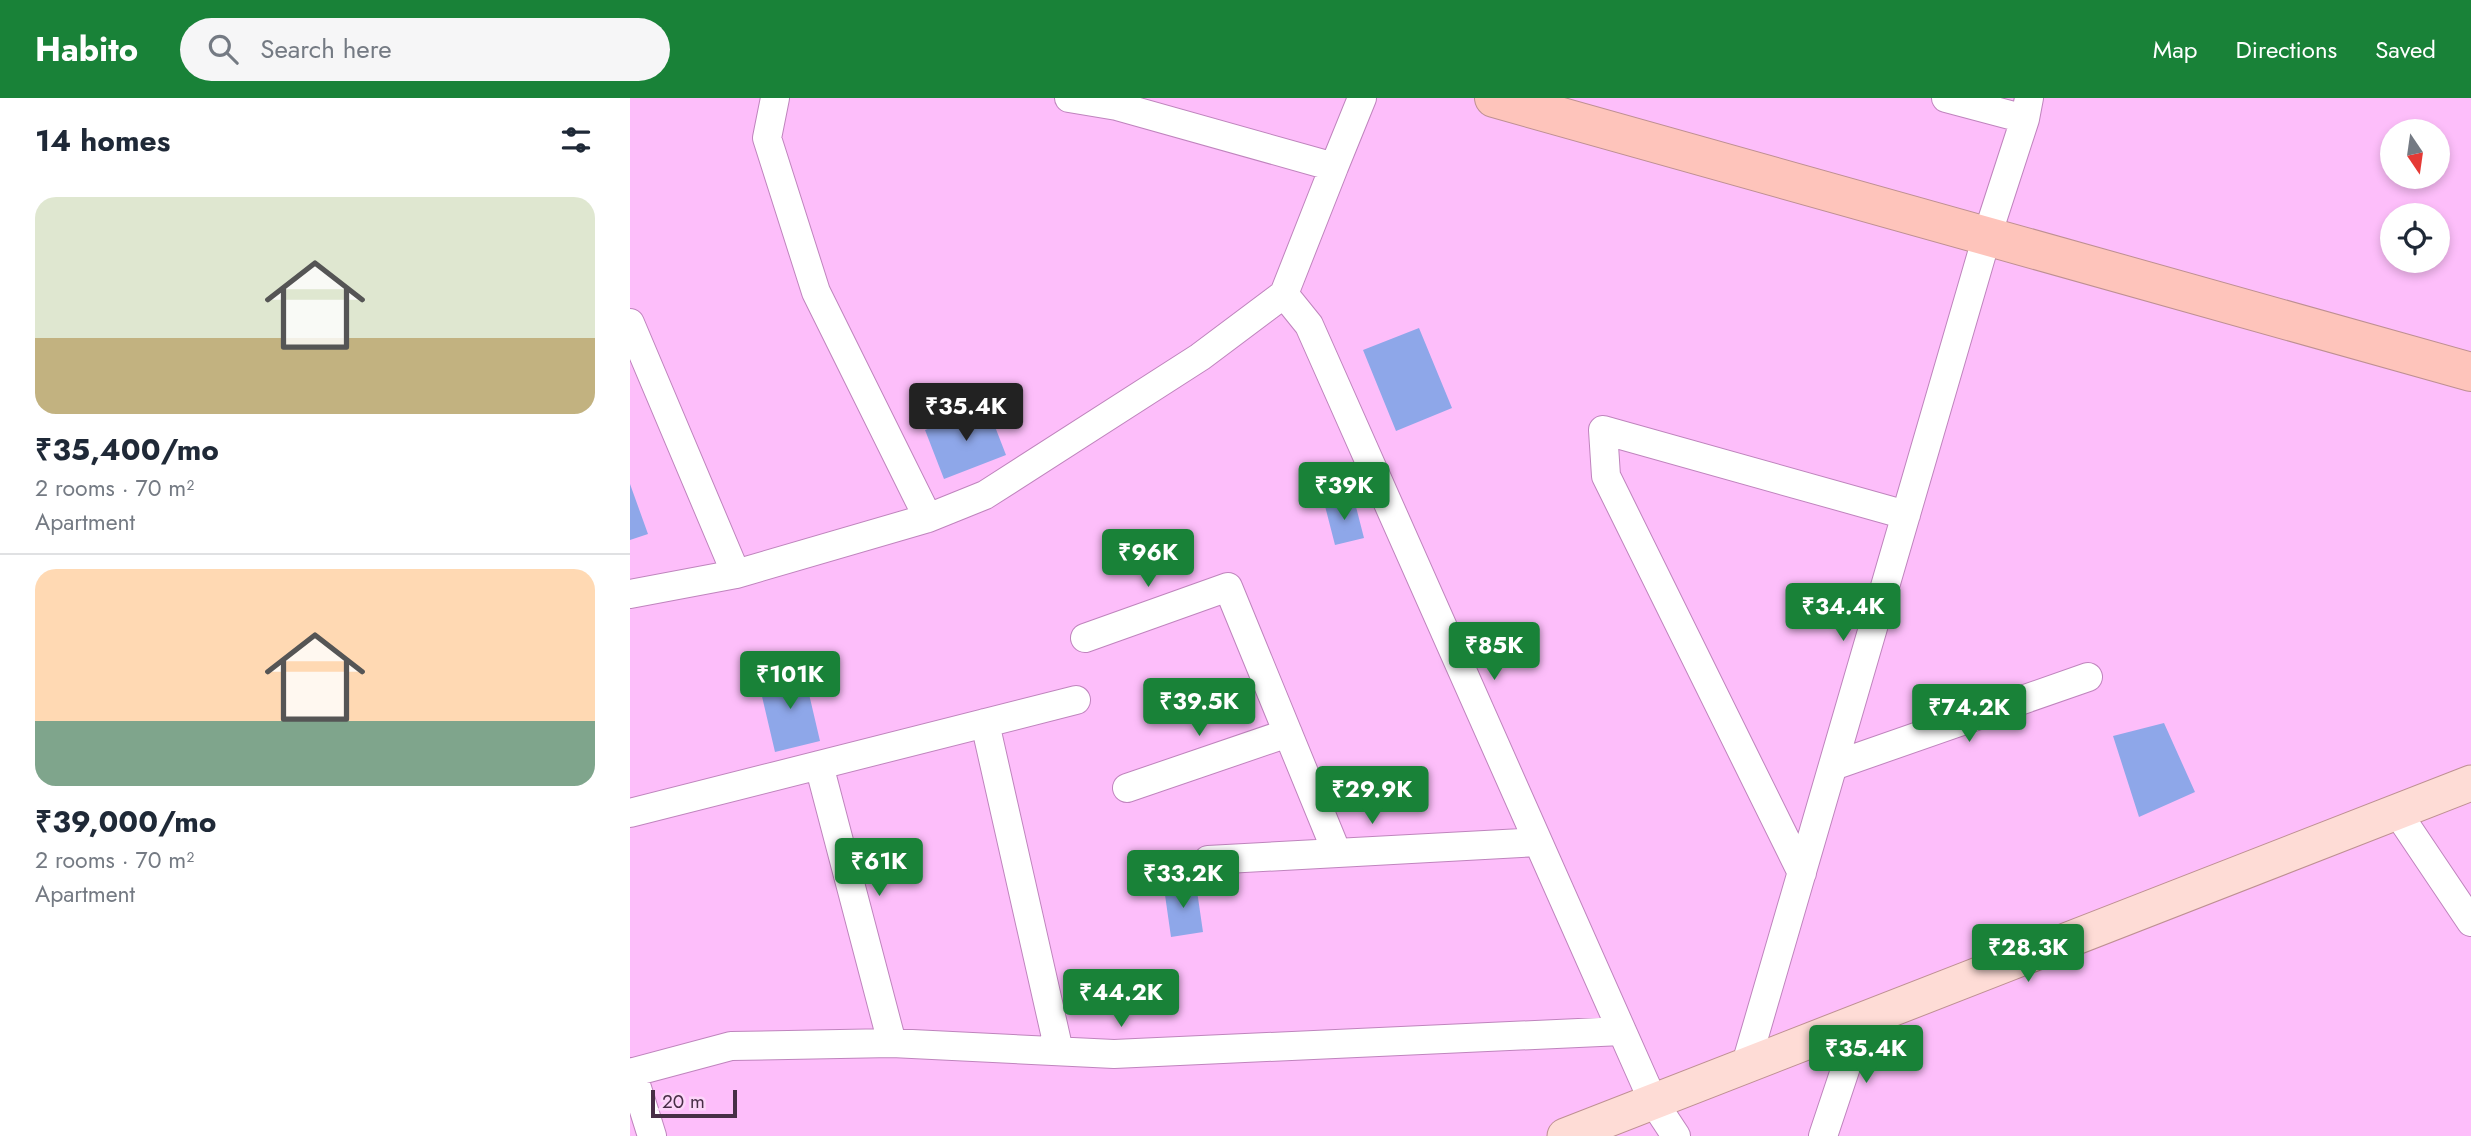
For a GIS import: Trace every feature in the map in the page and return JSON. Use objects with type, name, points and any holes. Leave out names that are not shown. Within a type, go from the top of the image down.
[{"type":"highway","points":[[1494,98],[2471,372]]},
{"type":"main road","points":[[1565,1136],[2471,783]]},
{"type":"street","points":[[775,98],[767,138],[816,292],[929,518]]},
{"type":"street","points":[[1069,98],[1117,106],[1334,167]]},
{"type":"street","points":[[630,594],[736,574],[929,518],[985,495],[1200,357],[1284,294],[1362,98]]},
{"type":"street","points":[[1746,1065],[1987,236],[2027,108],[1946,98]]},
{"type":"street","points":[[1284,294],[1309,325],[1653,1101],[1676,1136]]},
{"type":"street","points":[[630,323],[639,365],[736,574]]},
{"type":"street","points":[[1801,873],[1606,476],[1603,430],[1906,515]]},
{"type":"street","points":[[1085,638],[1228,587],[1337,853]]},
{"type":"street","points":[[1833,766],[2088,677]]},
{"type":"street","points":[[630,813],[1076,700]]},
{"type":"street","points":[[985,723],[1059,1051]]},
{"type":"street","points":[[1126,789],[1288,733]]},
{"type":"street","points":[[819,765],[892,1043]]},
{"type":"street","points":[[2397,812],[2471,922]]},
{"type":"street","points":[[1208,860],[1538,842]]},
{"type":"street","points":[[1823,1136],[1862,1019]]},
{"type":"street","points":[[653,1136],[631,1072],[731,1046],[892,1043],[1114,1054],[1622,1031]]},
{"type":"building","points":[[1419,328],[1452,408],[1396,431],[1363,350]]},
{"type":"building","points":[[987,406],[1006,455],[944,479],[925,430]]},
{"type":"building","points":[[630,484],[648,534],[630,540]]},
{"type":"building","points":[[1354,499],[1364,538],[1335,545],[1325,506]]},
{"type":"building","points":[[802,664],[820,741],[775,752],[760,688]]},
{"type":"building","points":[[2164,723],[2195,792],[2139,817],[2113,736]]},
{"type":"building","points":[[1196,884],[1203,932],[1171,937],[1164,888]]}]
